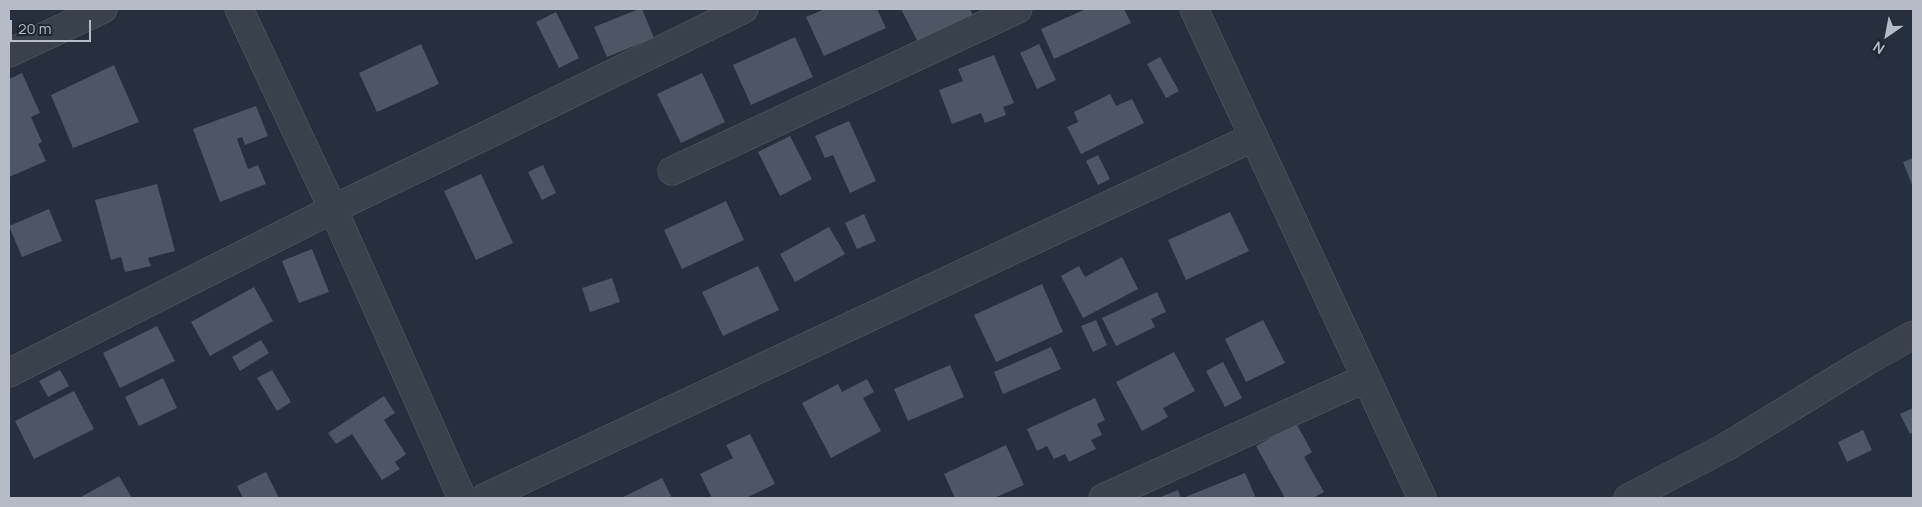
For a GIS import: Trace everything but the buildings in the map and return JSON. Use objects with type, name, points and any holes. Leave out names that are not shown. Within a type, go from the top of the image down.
[{"type":"street","points":[[9,53],[102,9]]},
{"type":"street","points":[[239,9],[333,209],[462,498]]},
{"type":"street","points":[[9,372],[333,209],[744,9]]},
{"type":"street","points":[[672,171],[1018,9]]},
{"type":"street","points":[[1194,9],[1422,498]]},
{"type":"street","points":[[484,498],[1254,137]]},
{"type":"street","points":[[1628,498],[1726,447],[1913,335]]},
{"type":"street","points":[[1103,498],[1366,378]]}]
